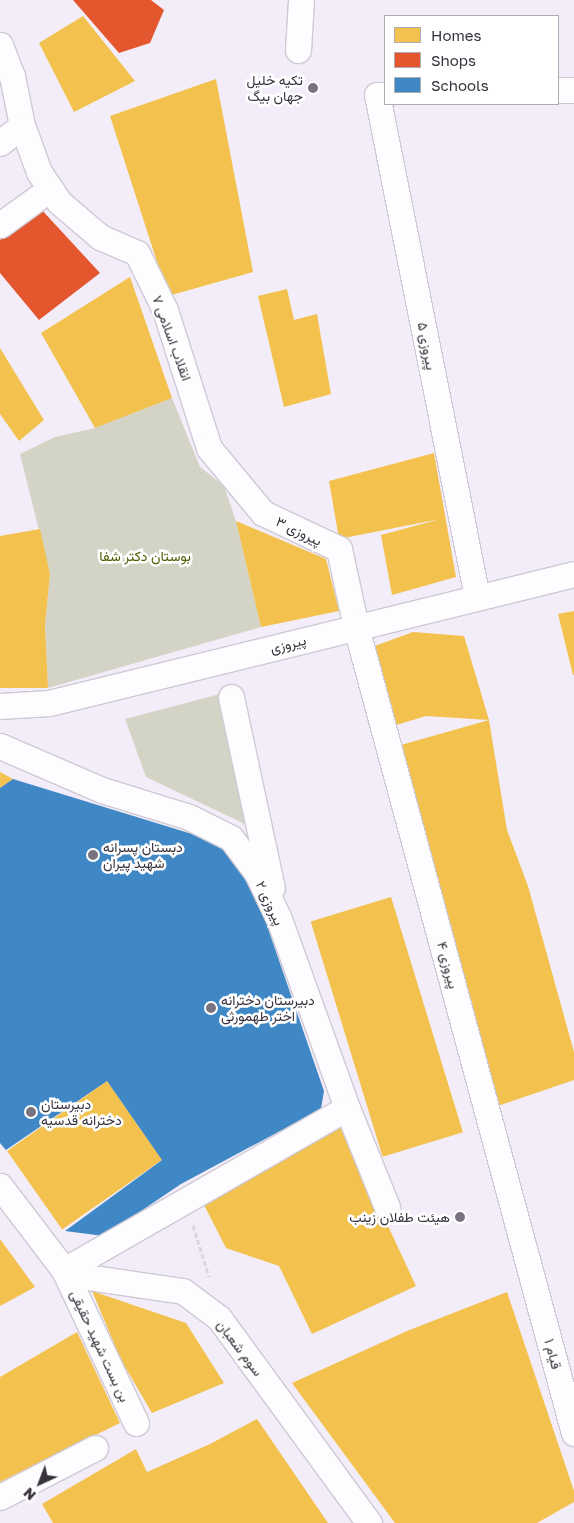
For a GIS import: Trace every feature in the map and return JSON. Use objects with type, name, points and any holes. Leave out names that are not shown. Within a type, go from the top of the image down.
[{"type":"street","points":[[298,50],[301,0]]},
{"type":"street","name":"انقلاب اسلامی ۷","points":[[0,45],[12,76],[22,125],[39,172],[50,189],[59,202],[100,236],[137,253],[165,310],[210,448]]},
{"type":"street","points":[[559,90],[574,90]]},
{"type":"street","name":"پیروزی ۵","points":[[381,95],[477,597]]},
{"type":"street","points":[[0,143],[22,125]]},
{"type":"street","points":[[0,225],[50,189]]},
{"type":"street","name":"پیروزی ۳","points":[[210,448],[263,514],[339,549],[356,627]]},
{"type":"street","name":"پیروزی","points":[[0,706],[49,703],[574,574]]},
{"type":"street","name":"پیروزی ۴","points":[[356,627],[540,1304]]},
{"type":"street","points":[[231,697],[279,919]]},
{"type":"street","name":"پیروزی ۲","points":[[0,746],[102,790],[189,817],[231,838],[257,873],[279,919],[347,1108],[387,1207]]},
{"type":"street","points":[[0,1186],[64,1270],[347,1108]]},
{"type":"street","name":"بن بست شهید حقیقی","points":[[64,1270],[136,1423]]},
{"type":"street","name":"سوم شعبان","points":[[64,1270],[87,1277],[183,1291],[219,1318],[369,1523]]},
{"type":"street","name":"قیام ۱","points":[[540,1304],[574,1433]]},
{"type":"street","points":[[0,1497],[95,1448]]},
{"type":"path","points":[[186,1200],[210,1281]]},
{"type":"green space","name":"بوستان دکتر شفا","points":[[172,398],[200,467],[224,486],[236,521],[261,627],[48,688],[45,625],[50,574],[20,454],[55,437],[95,428]]},
{"type":"green space","points":[[220,694],[249,826],[146,777],[125,719]]},
{"type":"building: Homes","points":[[83,16],[135,81],[74,112],[39,43]]},
{"type":"building: Homes","points":[[216,79],[253,272],[168,296],[110,116]]},
{"type":"building: Homes","points":[[130,277],[172,398],[95,428],[41,333]]},
{"type":"building: Homes","points":[[287,289],[294,320],[317,314],[331,394],[284,407],[258,296]]},
{"type":"building: Homes","points":[[0,348],[44,420],[19,441],[0,414]]},
{"type":"building: Homes","points":[[434,453],[456,577],[392,595],[381,535],[440,519],[339,539],[329,481]]},
{"type":"building: Homes","points":[[236,521],[326,559],[339,611],[261,627]]},
{"type":"building: Homes","points":[[40,529],[50,574],[45,625],[48,688],[0,688],[0,536]]},
{"type":"building: Homes","points":[[574,611],[574,675],[573,675],[558,614]]},
{"type":"building: Homes","points":[[413,632],[464,636],[489,720],[426,716],[393,726],[372,647]]},
{"type":"building: Homes","points":[[489,720],[507,830],[528,886],[574,1052],[574,1080],[495,1107],[447,911],[401,745]]},
{"type":"building: Homes","points":[[0,772],[13,779],[0,788]]},
{"type":"building: Homes","points":[[391,897],[463,1132],[383,1157],[311,922]]},
{"type":"building: Homes","points":[[107,1081],[162,1160],[62,1230],[7,1151]]},
{"type":"building: Homes","points":[[342,1127],[416,1286],[312,1334],[279,1266],[226,1248],[203,1203]]},
{"type":"building: Homes","points":[[0,1239],[35,1287],[0,1306]]},
{"type":"building: Homes","points":[[92,1291],[186,1323],[224,1383],[152,1413],[121,1360]]},
{"type":"building: Homes","points":[[507,1292],[574,1491],[574,1502],[537,1523],[395,1523],[292,1383],[407,1331]]},
{"type":"building: Homes","points":[[77,1332],[120,1423],[0,1482],[0,1377]]},
{"type":"building: Homes","points":[[257,1419],[328,1523],[53,1523],[42,1504],[136,1449],[147,1472],[210,1444]]},
{"type":"building: Shops","points":[[73,0],[151,0],[164,10],[150,43],[119,53]]},
{"type":"building: Shops","points":[[40,208],[100,273],[39,320],[0,273],[0,240]]},
{"type":"building: Schools","points":[[13,779],[192,834],[223,849],[239,863],[262,911],[324,1091],[321,1109],[181,1184],[104,1236],[65,1231],[162,1160],[107,1081],[6,1150],[0,1143],[0,788]]},
{"type":"place","name":"تکیه خلیل جهان بیگ","points":[[313,88]]},
{"type":"place","name":"دبستان پسرانه شهید پیران","points":[[93,855]]},
{"type":"place","name":"دبیرستان دخترانه اختر طهمورثی","points":[[211,1008]]},
{"type":"place","name":"دبیرستان دخترانه قدسیه","points":[[31,1112]]},
{"type":"place","name":"هیئت طفلان زینب","points":[[460,1217]]}]
